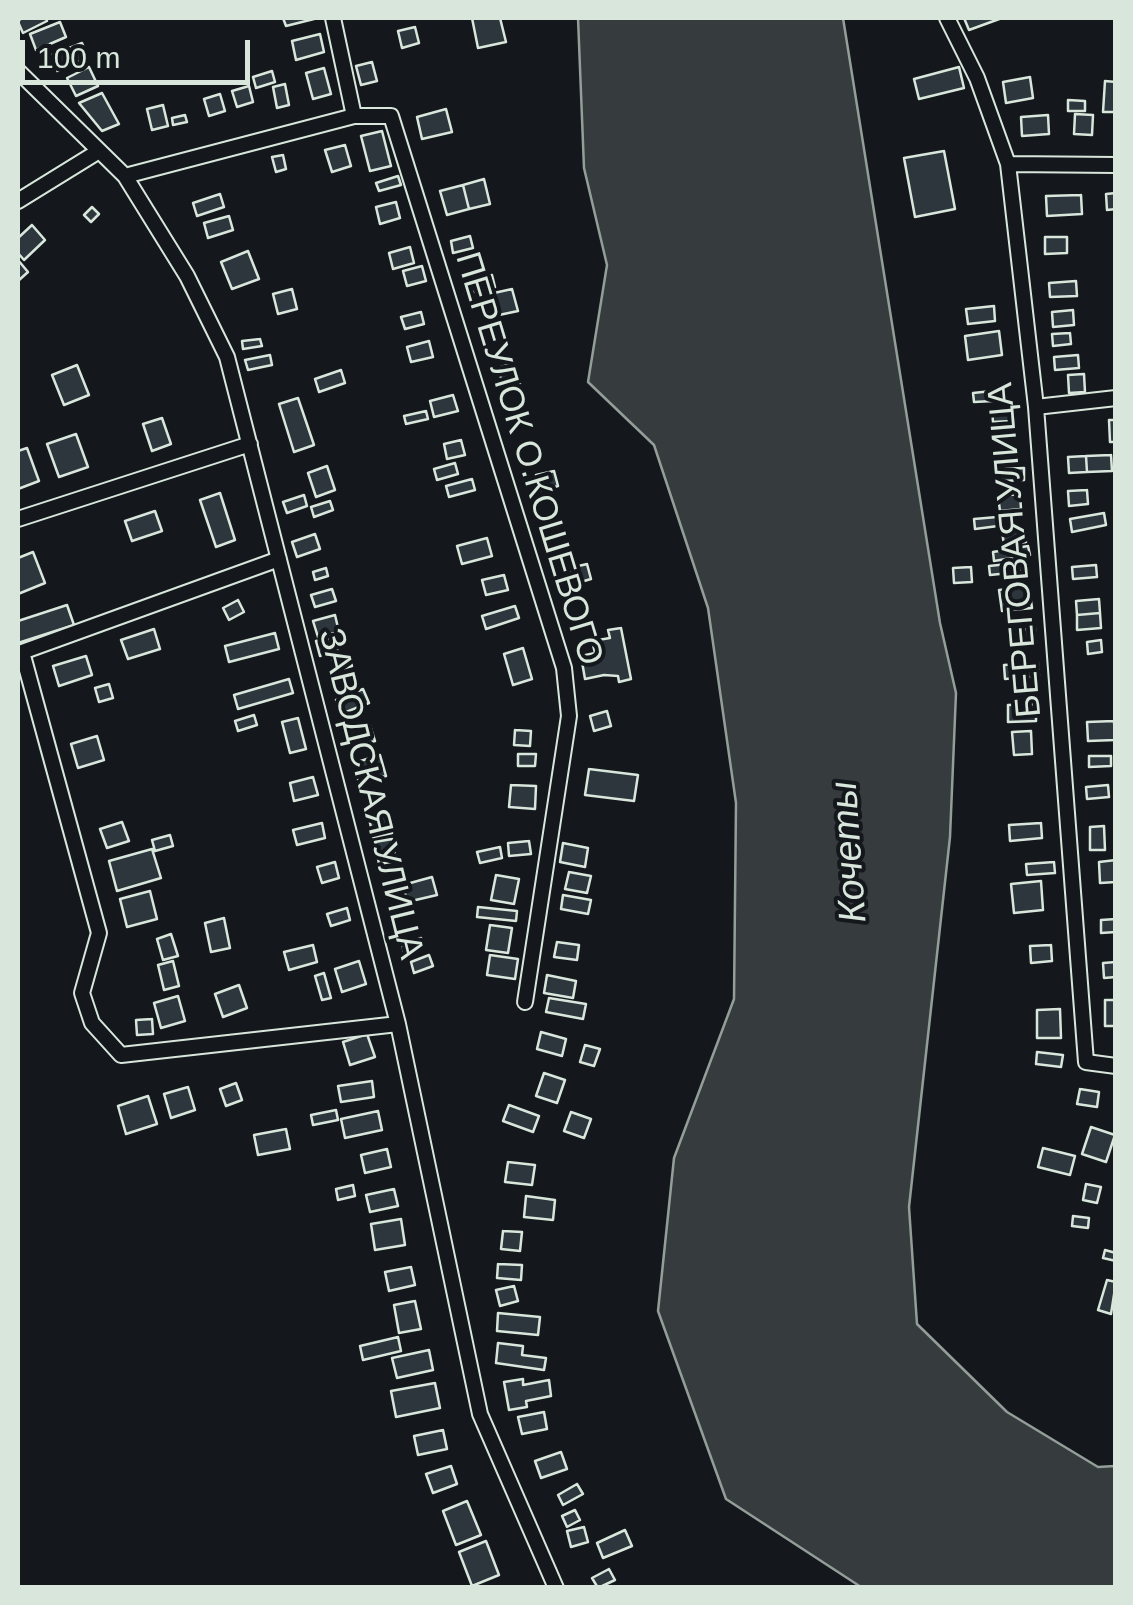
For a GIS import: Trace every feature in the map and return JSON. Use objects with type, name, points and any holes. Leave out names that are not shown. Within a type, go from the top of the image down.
[{"type":"street","points":[[125,176],[354,116],[333,18]]},
{"type":"street","name":"БЕРЕГОВАЯ УЛИЦА","points":[[947,18],[977,78],[1008,164],[1036,407],[1086,1062],[1116,1066]]},
{"type":"street","name":"ЗАВОДСКАЯ УЛИЦА","points":[[18,71],[125,176],[187,276],[227,357],[398,1024],[480,1414],[556,1588]]},
{"type":"street","name":"ПЕРЕУЛОК О.КОШЕВОГО","points":[[354,116],[392,116],[564,668],[569,716],[525,1002]]},
{"type":"street","points":[[18,201],[100,151]]},
{"type":"street","points":[[1008,164],[1116,165]]},
{"type":"street","points":[[1036,407],[1116,398]]},
{"type":"street","points":[[18,519],[250,444]]},
{"type":"street","points":[[280,559],[22,652],[98,933],[82,992],[92,1022],[104,1041],[120,1055],[398,1024]]},
{"type":"water","name":"Кочеты","points":[[578,18],[843,18],[940,623],[956,693],[950,837],[909,1207],[917,1324],[1007,1412],[1098,1467],[1115,1466],[1115,1587],[861,1587],[726,1499],[658,1311],[674,1158],[734,999],[736,803],[708,608],[654,445],[588,382],[607,265],[584,168]]},
{"type":"building","points":[[21,18],[47,21],[23,33],[18,22]]},
{"type":"building","points":[[283,18],[313,18],[314,19],[286,26]]},
{"type":"building","points":[[472,18],[500,18],[506,42],[478,48]]},
{"type":"building","points":[[964,18],[1002,18],[969,30]]},
{"type":"building","points":[[60,22],[66,37],[36,50],[30,34]]},
{"type":"building","points":[[415,27],[419,43],[402,48],[398,31]]},
{"type":"building","points":[[320,34],[324,52],[296,60],[292,41]]},
{"type":"building","points":[[82,43],[88,58],[57,71],[51,55]]},
{"type":"building","points":[[372,62],[377,81],[361,85],[356,66]]},
{"type":"building","points":[[89,67],[98,86],[76,96],[67,78]]},
{"type":"building","points":[[959,67],[964,88],[919,99],[914,79]]},
{"type":"building","points":[[324,68],[331,94],[313,99],[306,73]]},
{"type":"building","points":[[272,71],[275,82],[256,88],[253,77]]},
{"type":"building","points":[[1030,77],[1033,98],[1006,103],[1003,82]]},
{"type":"building","points":[[1105,81],[1116,82],[1116,112],[1103,112]]},
{"type":"building","points":[[285,84],[289,105],[277,108],[273,87]]},
{"type":"building","points":[[249,86],[253,102],[237,107],[232,91]]},
{"type":"building","points":[[102,93],[119,124],[102,131],[79,103]]},
{"type":"building","points":[[220,94],[225,111],[209,116],[204,99]]},
{"type":"building","points":[[1068,100],[1085,101],[1085,111],[1068,111]]},
{"type":"building","points":[[163,105],[168,126],[152,130],[147,109]]},
{"type":"building","points":[[446,109],[452,132],[422,139],[417,117]]},
{"type":"building","points":[[1075,114],[1093,115],[1092,135],[1074,134]]},
{"type":"building","points":[[185,115],[187,122],[173,125],[172,118]]},
{"type":"building","points":[[1048,115],[1049,134],[1022,136],[1021,117]]},
{"type":"building","points":[[382,131],[391,166],[370,171],[361,136]]},
{"type":"building","points":[[345,145],[351,166],[332,172],[325,150]]},
{"type":"building","points":[[944,151],[955,209],[915,217],[904,158]]},
{"type":"building","points":[[283,155],[286,169],[276,172],[272,157]]},
{"type":"building","points":[[398,176],[401,185],[379,191],[376,183]]},
{"type":"building","points":[[484,179],[490,204],[469,209],[463,185]]},
{"type":"building","points":[[463,185],[469,209],[447,215],[440,191]]},
{"type":"building","points":[[1116,193],[1116,209],[1107,210],[1106,194]]},
{"type":"building","points":[[220,194],[224,207],[197,216],[193,203]]},
{"type":"building","points":[[1081,195],[1082,214],[1047,216],[1046,196]]},
{"type":"building","points":[[396,202],[400,218],[380,224],[376,207]]},
{"type":"building","points":[[92,207],[99,214],[91,222],[84,215]]},
{"type":"building","points":[[229,216],[233,230],[208,238],[204,223]]},
{"type":"building","points":[[32,225],[45,240],[24,260],[18,253],[18,238]]},
{"type":"building","points":[[470,236],[473,248],[453,253],[451,241]]},
{"type":"building","points":[[1045,237],[1067,237],[1067,253],[1045,254]]},
{"type":"building","points":[[410,247],[414,263],[393,269],[389,253]]},
{"type":"building","points":[[248,251],[259,279],[232,289],[221,262]]},
{"type":"building","points":[[18,260],[28,272],[18,281]]},
{"type":"building","points":[[422,266],[426,281],[407,286],[403,271]]},
{"type":"building","points":[[492,275],[495,287],[465,294],[463,283]]},
{"type":"building","points":[[1076,281],[1077,296],[1050,297],[1049,283]]},
{"type":"building","points":[[292,289],[297,309],[278,314],[273,294]]},
{"type":"building","points":[[512,289],[518,311],[499,315],[494,293]]},
{"type":"building","points":[[994,306],[995,321],[968,324],[966,309]]},
{"type":"building","points":[[1073,310],[1074,325],[1053,327],[1052,312]]},
{"type":"building","points":[[421,312],[424,324],[405,329],[401,317]]},
{"type":"building","points":[[999,331],[1002,355],[968,360],[965,336]]},
{"type":"building","points":[[1070,333],[1071,344],[1053,346],[1052,334]]},
{"type":"building","points":[[260,339],[262,346],[243,349],[242,341]]},
{"type":"building","points":[[429,341],[433,357],[411,362],[407,347]]},
{"type":"building","points":[[270,355],[272,365],[248,370],[245,360]]},
{"type":"building","points":[[1078,355],[1079,368],[1055,370],[1054,357]]},
{"type":"building","points":[[514,363],[520,383],[504,388],[498,368]]},
{"type":"building","points":[[77,365],[89,395],[64,405],[52,375]]},
{"type":"building","points":[[341,370],[345,383],[319,392],[315,379]]},
{"type":"building","points":[[1084,374],[1085,392],[1069,393],[1068,375]]},
{"type":"building","points":[[992,391],[993,401],[974,402],[973,393]]},
{"type":"building","points":[[453,395],[458,411],[434,417],[430,401]]},
{"type":"building","points":[[298,398],[314,445],[294,452],[279,404]]},
{"type":"building","points":[[1010,408],[1011,421],[993,422],[992,410]]},
{"type":"building","points":[[426,411],[428,419],[406,424],[404,416]]},
{"type":"building","points":[[162,418],[171,444],[152,451],[143,424]]},
{"type":"building","points":[[1109,420],[1116,420],[1116,442],[1110,442]]},
{"type":"building","points":[[76,434],[88,467],[59,477],[47,444]]},
{"type":"building","points":[[461,440],[465,455],[447,459],[444,444]]},
{"type":"building","points":[[27,448],[39,481],[18,489],[18,451]]},
{"type":"building","points":[[1111,455],[1112,471],[1087,472],[1086,456]]},
{"type":"building","points":[[1086,456],[1087,472],[1069,473],[1068,457]]},
{"type":"building","points":[[455,463],[458,474],[437,480],[434,469]]},
{"type":"building","points":[[327,466],[335,490],[316,497],[308,473]]},
{"type":"building","points":[[1024,468],[1024,480],[1002,481],[1001,469]]},
{"type":"building","points":[[554,471],[558,486],[540,491],[536,475]]},
{"type":"building","points":[[472,479],[475,490],[449,497],[446,486]]},
{"type":"building","points":[[1087,490],[1088,504],[1069,506],[1068,491]]},
{"type":"building","points":[[220,493],[235,540],[216,547],[200,500]]},
{"type":"building","points":[[1020,494],[1021,509],[1000,511],[998,496]]},
{"type":"building","points":[[304,495],[307,506],[287,513],[283,502]]},
{"type":"building","points":[[330,501],[333,510],[314,517],[311,507]]},
{"type":"building","points":[[155,511],[162,531],[132,541],[125,521]]},
{"type":"building","points":[[1104,513],[1106,525],[1072,532],[1070,519]]},
{"type":"building","points":[[997,517],[998,526],[975,529],[974,519]]},
{"type":"building","points":[[1024,528],[1026,542],[1004,545],[1002,531]]},
{"type":"building","points":[[315,534],[320,549],[297,557],[292,542]]},
{"type":"building","points":[[487,538],[492,556],[462,564],[457,546]]},
{"type":"building","points":[[1028,546],[1030,555],[994,561],[993,552]]},
{"type":"building","points":[[33,552],[45,583],[18,594],[18,558]]},
{"type":"building","points":[[1027,562],[1028,571],[990,575],[989,566]]},
{"type":"building","points":[[587,564],[591,579],[574,584],[570,568]]},
{"type":"building","points":[[1096,565],[1097,577],[1073,579],[1072,567]]},
{"type":"building","points":[[971,567],[972,582],[954,583],[953,568]]},
{"type":"building","points":[[326,568],[328,576],[315,580],[313,572]]},
{"type":"building","points":[[504,575],[508,590],[486,595],[482,580]]},
{"type":"building","points":[[1029,587],[1032,608],[1002,611],[999,590]]},
{"type":"building","points":[[332,589],[336,601],[315,607],[311,595]]},
{"type":"building","points":[[1099,599],[1100,613],[1077,615],[1076,601]]},
{"type":"building","points":[[238,600],[244,612],[229,620],[223,608]]},
{"type":"building","points":[[67,605],[74,625],[18,643],[18,621]]},
{"type":"building","points":[[515,606],[519,618],[486,629],[482,616]]},
{"type":"building","points":[[1100,613],[1101,628],[1077,630],[1077,615]]},
{"type":"building","points":[[335,615],[339,632],[318,637],[313,621]]},
{"type":"building","points":[[621,628],[631,679],[619,682],[618,676],[604,675],[585,679],[581,656],[595,653],[592,641],[610,638],[608,630]]},
{"type":"building","points":[[1035,628],[1036,643],[1014,646],[1013,631]]},
{"type":"building","points":[[154,629],[160,649],[128,659],[121,640]]},
{"type":"building","points":[[275,633],[279,649],[229,662],[225,646]]},
{"type":"building","points":[[334,637],[338,652],[320,656],[316,641]]},
{"type":"building","points":[[1101,640],[1102,652],[1088,654],[1087,642]]},
{"type":"building","points":[[523,648],[532,679],[513,685],[504,654]]},
{"type":"building","points":[[86,656],[92,675],[59,686],[53,666]]},
{"type":"building","points":[[349,656],[352,666],[334,671],[332,661]]},
{"type":"building","points":[[1038,663],[1039,676],[1005,679],[1004,665]]},
{"type":"building","points":[[289,679],[293,693],[238,709],[234,695]]},
{"type":"building","points":[[109,684],[113,698],[99,702],[95,688]]},
{"type":"building","points":[[363,689],[369,703],[341,714],[336,700]]},
{"type":"building","points":[[1036,704],[1036,721],[1008,722],[1008,705]]},
{"type":"building","points":[[607,711],[611,726],[594,731],[590,716]]},
{"type":"building","points":[[254,715],[257,725],[238,731],[235,721]]},
{"type":"building","points":[[298,718],[306,749],[290,753],[282,722]]},
{"type":"building","points":[[1114,721],[1115,740],[1088,741],[1087,722]]},
{"type":"building","points":[[370,725],[375,741],[352,748],[347,732]]},
{"type":"building","points":[[515,730],[531,731],[530,746],[514,745]]},
{"type":"building","points":[[1031,731],[1032,754],[1014,755],[1012,732]]},
{"type":"building","points":[[97,736],[104,760],[78,768],[71,744]]},
{"type":"building","points":[[518,754],[536,754],[535,766],[518,766]]},
{"type":"building","points":[[380,755],[386,776],[359,783],[354,763]]},
{"type":"building","points":[[1089,756],[1111,756],[1111,766],[1089,767]]},
{"type":"building","points":[[589,769],[638,775],[634,801],[585,795]]},
{"type":"building","points":[[313,777],[318,795],[294,801],[290,783]]},
{"type":"building","points":[[511,785],[536,786],[535,809],[509,807]]},
{"type":"building","points":[[1108,785],[1109,797],[1087,799],[1086,787]]},
{"type":"building","points":[[388,814],[392,833],[373,837],[369,818]]},
{"type":"building","points":[[122,822],[129,841],[107,848],[100,829]]},
{"type":"building","points":[[322,823],[325,838],[297,845],[293,830]]},
{"type":"building","points":[[1041,823],[1042,838],[1010,841],[1009,825]]},
{"type":"building","points":[[1104,826],[1105,850],[1090,850],[1090,827]]},
{"type":"building","points":[[170,835],[173,846],[155,851],[152,840]]},
{"type":"building","points":[[392,839],[396,861],[379,864],[375,842]]},
{"type":"building","points":[[529,841],[531,854],[509,856],[508,843]]},
{"type":"building","points":[[563,843],[588,848],[585,867],[560,862]]},
{"type":"building","points":[[500,847],[502,858],[480,863],[477,852]]},
{"type":"building","points":[[152,849],[161,878],[117,891],[109,861]]},
{"type":"building","points":[[1116,860],[1116,882],[1100,883],[1099,862]]},
{"type":"building","points":[[335,862],[339,878],[322,883],[317,867]]},
{"type":"building","points":[[1054,862],[1055,873],[1027,875],[1026,864]]},
{"type":"building","points":[[569,872],[591,876],[587,893],[565,889]]},
{"type":"building","points":[[496,875],[519,879],[514,904],[491,900]]},
{"type":"building","points":[[432,877],[437,895],[407,902],[403,885]]},
{"type":"building","points":[[1041,881],[1043,910],[1014,913],[1011,884]]},
{"type":"building","points":[[150,891],[157,919],[127,927],[120,899]]},
{"type":"building","points":[[563,895],[591,900],[588,914],[561,909]]},
{"type":"building","points":[[478,907],[517,911],[516,921],[477,917]]},
{"type":"building","points":[[347,908],[350,920],[331,926],[327,914]]},
{"type":"building","points":[[224,918],[230,948],[211,952],[205,923]]},
{"type":"building","points":[[1116,919],[1116,932],[1101,933],[1101,920]]},
{"type":"building","points":[[490,925],[512,928],[508,953],[486,950]]},
{"type":"building","points":[[171,934],[178,956],[163,960],[157,939]]},
{"type":"building","points":[[421,938],[424,947],[404,953],[402,944]]},
{"type":"building","points":[[557,942],[579,945],[577,960],[554,957]]},
{"type":"building","points":[[313,945],[317,962],[289,970],[284,952]]},
{"type":"building","points":[[1051,945],[1052,961],[1031,963],[1030,946]]},
{"type":"building","points":[[429,955],[433,966],[414,973],[411,962]]},
{"type":"building","points":[[490,955],[518,959],[515,979],[487,975]]},
{"type":"building","points":[[173,961],[179,986],[164,990],[158,965]]},
{"type":"building","points":[[359,961],[366,984],[342,992],[335,969]]},
{"type":"building","points":[[1116,962],[1116,977],[1104,978],[1103,963]]},
{"type":"building","points":[[324,973],[331,998],[322,1000],[315,976]]},
{"type":"building","points":[[547,975],[576,981],[573,998],[544,993]]},
{"type":"building","points":[[239,985],[247,1008],[223,1017],[215,994]]},
{"type":"building","points":[[178,996],[185,1021],[161,1028],[154,1003]]},
{"type":"building","points":[[549,998],[586,1004],[583,1019],[546,1012]]},
{"type":"building","points":[[1105,1000],[1116,1000],[1116,1026],[1105,1026]]},
{"type":"building","points":[[1060,1009],[1061,1038],[1037,1038],[1037,1010]]},
{"type":"building","points":[[152,1019],[153,1034],[137,1035],[136,1020]]},
{"type":"building","points":[[541,1032],[566,1039],[562,1056],[537,1049]]},
{"type":"building","points":[[367,1034],[375,1057],[350,1065],[343,1042]]},
{"type":"building","points":[[585,1045],[600,1049],[594,1066],[580,1062]]},
{"type":"building","points":[[1037,1052],[1063,1055],[1061,1067],[1036,1064]]},
{"type":"building","points":[[544,1073],[565,1080],[557,1103],[536,1096]]},
{"type":"building","points":[[372,1081],[374,1097],[341,1102],[338,1086]]},
{"type":"building","points":[[236,1083],[242,1100],[226,1106],[220,1089]]},
{"type":"building","points":[[188,1087],[195,1110],[171,1118],[164,1094]]},
{"type":"building","points":[[1080,1089],[1099,1092],[1097,1107],[1077,1104]]},
{"type":"building","points":[[148,1096],[157,1124],[126,1134],[118,1106]]},
{"type":"building","points":[[509,1105],[539,1116],[533,1132],[503,1121]]},
{"type":"building","points":[[336,1110],[338,1120],[313,1125],[311,1115]]},
{"type":"building","points":[[378,1111],[382,1130],[345,1138],[341,1119]]},
{"type":"building","points":[[571,1112],[591,1119],[584,1138],[564,1131]]},
{"type":"building","points":[[1091,1127],[1115,1135],[1106,1162],[1082,1154]]},
{"type":"building","points":[[286,1129],[290,1149],[258,1155],[254,1135]]},
{"type":"building","points":[[1043,1148],[1075,1156],[1070,1175],[1038,1167]]},
{"type":"building","points":[[387,1149],[391,1167],[365,1173],[361,1155]]},
{"type":"building","points":[[508,1162],[535,1165],[532,1185],[505,1182]]},
{"type":"building","points":[[1086,1184],[1101,1187],[1097,1203],[1083,1200]]},
{"type":"building","points":[[353,1185],[355,1196],[338,1200],[336,1189]]},
{"type":"building","points":[[394,1189],[398,1206],[370,1212],[366,1195]]},
{"type":"building","points":[[526,1196],[555,1200],[553,1220],[524,1217]]},
{"type":"building","points":[[1073,1216],[1089,1218],[1088,1228],[1072,1226]]},
{"type":"building","points":[[401,1219],[405,1245],[375,1250],[371,1224]]},
{"type":"building","points":[[503,1231],[522,1232],[520,1251],[501,1249]]},
{"type":"building","points":[[1105,1250],[1116,1253],[1116,1261],[1103,1258]]},
{"type":"building","points":[[498,1264],[522,1265],[521,1280],[497,1278]]},
{"type":"building","points":[[411,1267],[415,1285],[389,1291],[385,1272]]},
{"type":"building","points":[[1107,1280],[1116,1282],[1111,1314],[1098,1310]]},
{"type":"building","points":[[514,1286],[518,1301],[500,1306],[496,1290]]},
{"type":"building","points":[[415,1301],[421,1329],[399,1333],[394,1305]]},
{"type":"building","points":[[498,1313],[540,1317],[538,1335],[497,1331]]},
{"type":"building","points":[[398,1337],[401,1351],[363,1360],[360,1346]]},
{"type":"building","points":[[498,1343],[523,1346],[522,1355],[546,1358],[544,1370],[496,1363]]},
{"type":"building","points":[[429,1350],[433,1370],[397,1378],[392,1358]]},
{"type":"building","points":[[523,1379],[523,1385],[549,1380],[551,1396],[526,1401],[527,1407],[509,1410],[504,1382]]},
{"type":"building","points":[[435,1383],[440,1408],[396,1417],[391,1391]]},
{"type":"building","points":[[544,1412],[547,1429],[522,1434],[518,1417]]},
{"type":"building","points":[[443,1430],[447,1449],[418,1455],[414,1436]]},
{"type":"building","points":[[561,1452],[567,1469],[541,1478],[535,1461]]},
{"type":"building","points":[[451,1466],[457,1484],[433,1493],[426,1474]]},
{"type":"building","points":[[577,1484],[583,1494],[563,1505],[558,1495]]},
{"type":"building","points":[[467,1501],[481,1535],[456,1545],[443,1511]]},
{"type":"building","points":[[575,1510],[580,1520],[567,1527],[562,1516]]},
{"type":"building","points":[[584,1527],[588,1542],[571,1547],[567,1531]]},
{"type":"building","points":[[625,1530],[632,1546],[603,1558],[597,1543]]},
{"type":"building","points":[[486,1541],[499,1575],[472,1586],[459,1552]]},
{"type":"building","points":[[609,1569],[615,1580],[598,1588],[592,1578]]}]
